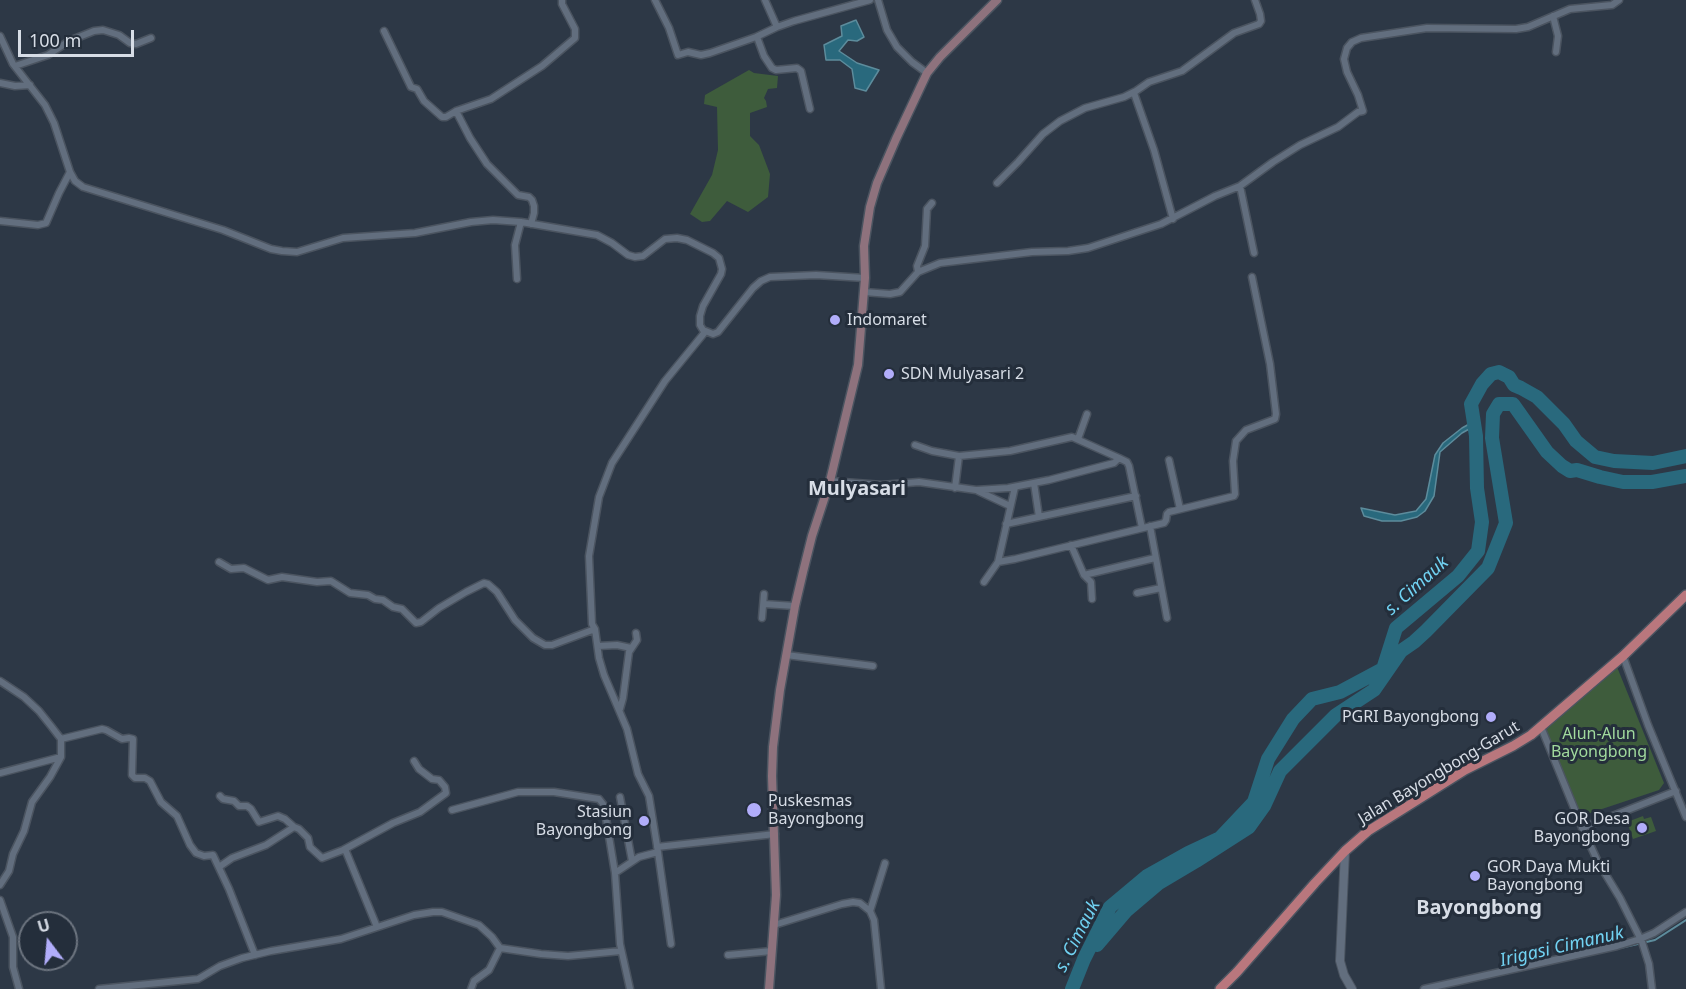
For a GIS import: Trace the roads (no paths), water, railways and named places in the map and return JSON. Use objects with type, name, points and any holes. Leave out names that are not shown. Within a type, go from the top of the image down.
[{"type":"main road","points":[[769,989],[776,896],[773,747],[795,606],[812,536],[830,481],[858,365],[865,278],[864,246],[873,195],[927,72],[939,57],[997,0]]},
{"type":"main road","name":"Jalan Bayongbong-Garut","points":[[1220,989],[1345,850],[1368,831],[1466,770],[1513,746],[1541,727],[1623,656],[1686,595]]},
{"type":"street","points":[[384,31],[411,87],[417,89],[424,101],[442,117],[446,117],[456,111],[491,99],[542,66],[574,38],[575,29],[562,0]]},
{"type":"street","points":[[655,0],[669,28],[678,55],[691,52],[705,54],[758,37],[777,27],[870,0]]},
{"type":"street","points":[[765,0],[777,27]]},
{"type":"street","points":[[878,0],[887,30],[897,47],[912,62],[927,72]]},
{"type":"street","points":[[997,183],[1043,134],[1060,121],[1085,108],[1124,97],[1149,82],[1182,71],[1234,33],[1259,24],[1260,14],[1255,0]]},
{"type":"street","points":[[864,292],[890,294],[900,292],[918,272],[940,263],[1088,248],[1161,224],[1215,196],[1240,186],[1272,162],[1363,111],[1344,59],[1347,48],[1352,42],[1361,38],[1427,28],[1516,29],[1528,27],[1570,9],[1612,5],[1619,0]]},
{"type":"street","points":[[1553,16],[1558,36],[1556,52]]},
{"type":"street","points":[[15,66],[48,55],[81,35],[97,30],[119,35],[130,44],[151,38]]},
{"type":"street","points":[[0,36],[15,66],[45,105],[75,181],[83,187],[223,230],[271,249],[297,252],[343,238],[416,233],[493,220],[521,222],[597,236],[635,257],[643,256],[665,239],[687,240],[719,258],[722,269],[700,316],[700,324],[705,332],[713,334],[718,332],[753,288],[760,281],[770,277],[816,275],[865,278]]},
{"type":"street","points":[[758,37],[764,56],[772,68],[801,70],[810,109]]},
{"type":"street","points":[[0,83],[15,86],[30,85]]},
{"type":"street","points":[[1134,93],[1154,150],[1173,219]]},
{"type":"street","points":[[456,111],[487,164],[518,195],[529,197],[532,200],[534,213],[531,224]]},
{"type":"street","points":[[0,221],[38,225],[46,223],[58,193],[70,172]]},
{"type":"street","points":[[1240,186],[1254,253]]},
{"type":"street","points":[[918,272],[917,266],[925,246],[927,209],[932,203]]},
{"type":"street","points":[[517,279],[516,245],[521,222]]},
{"type":"street","points":[[998,562],[1164,523],[1169,512],[1234,496],[1233,461],[1236,441],[1246,430],[1276,417],[1270,364],[1252,277]]},
{"type":"street","points":[[671,944],[649,796],[638,774],[627,729],[604,675],[592,624],[589,556],[599,497],[608,470],[628,435],[665,381],[705,332]]},
{"type":"street","points":[[1078,439],[1087,414]]},
{"type":"street","points":[[915,445],[959,456],[1010,451],[1072,437],[1078,439],[1127,462],[1130,466],[1142,528]]},
{"type":"street","points":[[955,488],[959,456]]},
{"type":"street","points":[[830,481],[882,484],[919,482],[976,490],[1015,487],[1114,463],[1119,458]]},
{"type":"street","points":[[1169,460],[1180,509]]},
{"type":"street","points":[[1034,483],[1039,517]]},
{"type":"street","points":[[984,582],[998,562],[1015,487]]},
{"type":"street","points":[[976,490],[1010,506]]},
{"type":"street","points":[[1006,524],[1136,496]]},
{"type":"street","points":[[1150,526],[1167,618]]},
{"type":"street","points":[[1071,545],[1084,575],[1091,582],[1092,599]]},
{"type":"street","points":[[1084,575],[1155,558]]},
{"type":"street","points":[[219,562],[231,569],[243,568],[266,580],[282,577],[317,582],[331,581],[350,593],[383,600],[393,607],[402,609],[416,623],[484,583],[497,592],[518,624],[533,638],[545,645],[552,645],[595,629]]},
{"type":"street","points":[[1137,593],[1161,588]]},
{"type":"street","points":[[762,618],[764,594]]},
{"type":"street","points":[[764,604],[795,606]]},
{"type":"street","points":[[619,710],[631,648],[637,640],[636,633]]},
{"type":"street","points":[[598,646],[617,645],[631,648]]},
{"type":"street","points":[[786,655],[873,666]]},
{"type":"street","points":[[1623,656],[1648,725],[1686,817]]},
{"type":"street","points":[[0,681],[24,697],[39,711],[61,739],[61,757],[32,802],[9,871],[0,885]]},
{"type":"street","points":[[1541,727],[1582,828],[1641,940],[1650,970],[1652,989]]},
{"type":"street","points":[[61,739],[102,729],[122,739],[134,739],[132,775],[150,782],[161,802],[177,816],[192,849],[201,855],[213,855],[255,955]]},
{"type":"street","points":[[0,773],[61,757]]},
{"type":"street","points":[[220,796],[223,799],[234,801],[239,806],[247,806],[259,822],[280,816],[304,833],[310,847],[322,858],[345,849],[393,822],[420,812],[446,793],[445,787],[439,780],[428,776],[419,769],[414,761]]},
{"type":"street","points":[[1582,828],[1676,791]]},
{"type":"street","points":[[452,810],[518,792],[554,792],[599,799],[605,812],[615,873],[621,951],[630,989]]},
{"type":"street","points":[[620,796],[632,861]]},
{"type":"street","points":[[219,867],[232,858],[266,845],[294,827]]},
{"type":"street","points":[[615,873],[639,857],[657,850],[775,834]]},
{"type":"street","points":[[345,849],[377,927]]},
{"type":"street","points":[[1345,850],[1340,961],[1344,975],[1352,989]]},
{"type":"street","points":[[870,911],[885,863]]},
{"type":"street","points":[[0,900],[13,938],[14,967],[20,989]]},
{"type":"street","points":[[774,925],[853,902],[860,903],[870,911],[876,930],[881,989]]},
{"type":"street","points":[[99,989],[198,979],[220,966],[255,955],[341,939],[414,915],[433,912],[442,912],[483,928],[500,948],[560,956],[621,951]]},
{"type":"street","points":[[1424,989],[1641,940],[1686,912]]},
{"type":"street","points":[[471,989],[474,981],[489,970],[500,948]]},
{"type":"street","points":[[728,955],[771,951]]},
{"type":"water","points":[[856,20],[864,37],[857,41],[848,40],[839,51],[857,63],[879,70],[866,91],[855,88],[852,69],[840,60],[826,60],[824,45],[842,36],[841,26]]},
{"type":"water","points":[[1471,423],[1476,436],[1471,428],[1440,452],[1434,496],[1425,511],[1417,517],[1401,521],[1382,521],[1364,516],[1361,508],[1395,515],[1416,511],[1426,499],[1435,455],[1443,443]]},
{"type":"waterway","name":"s. Cimauk","points":[[1072,989],[1110,907],[1147,876],[1220,838],[1254,802],[1268,759],[1293,719],[1312,699],[1340,692],[1383,669],[1396,628],[1458,576],[1478,551],[1482,522],[1477,488],[1476,436],[1471,404],[1482,384],[1491,374],[1499,372],[1509,377],[1514,385],[1537,397],[1564,424],[1576,441],[1595,457],[1614,461],[1653,463],[1686,456]]},
{"type":"waterway","points":[[1097,945],[1126,911],[1159,883],[1249,827],[1264,806],[1280,771],[1336,715],[1374,690],[1401,651],[1426,631],[1488,568],[1506,523],[1492,438],[1493,414],[1499,404],[1513,404],[1547,452],[1570,471],[1577,470],[1623,482],[1652,482],[1686,476]]},
{"type":"waterway","name":"Irigasi Cimanuk","points":[[1616,949],[1655,940],[1686,920]]},
{"type":"place","name":"Indomaret","points":[[835,320]]},
{"type":"place","name":"SDN Mulyasari 2","points":[[889,374]]},
{"type":"place","name":"PGRI Bayongbong","points":[[1491,717]]},
{"type":"place","name":"Puskesmas Bayongbong","points":[[754,810]]},
{"type":"place","name":"Stasiun Bayongbong","points":[[644,821]]},
{"type":"place","name":"GOR Desa Bayongbong","points":[[1642,828]]},
{"type":"place","name":"GOR Daya Mukti Bayongbong","points":[[1475,876]]},
{"type":"district","name":"Mulyasari","points":[[857,489]]},
{"type":"district","name":"Bayongbong","points":[[1479,908]]},
{"type":"park label","name":"Alun-Alun Bayongbong","points":[[1599,743]]}]
